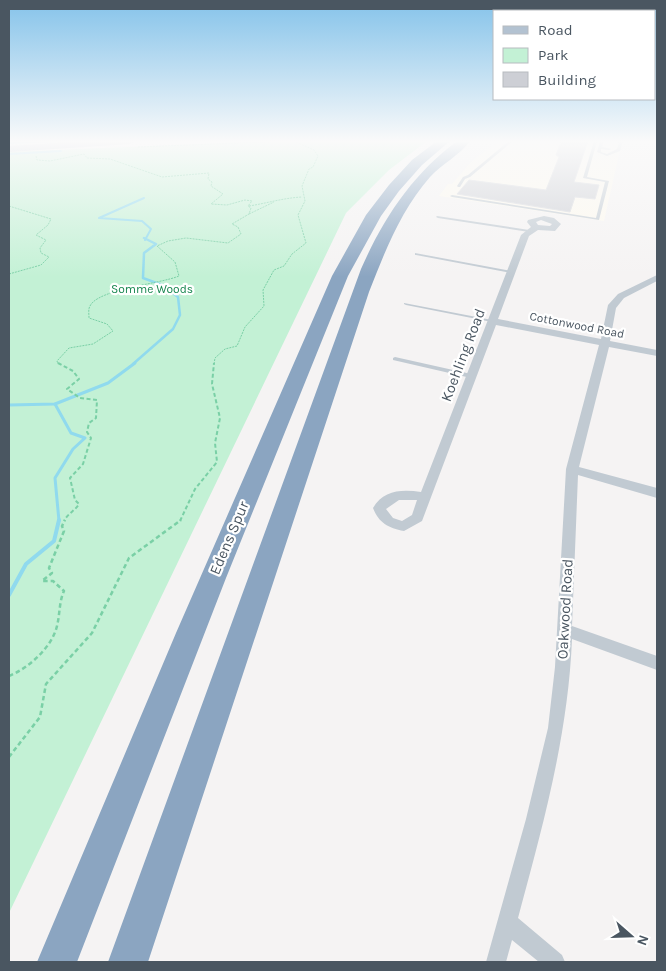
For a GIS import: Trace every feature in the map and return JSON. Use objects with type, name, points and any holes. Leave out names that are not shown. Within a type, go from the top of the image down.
[{"type":"highway","name":"Edens Spur","points":[[56,962],[132,772],[311,344],[351,254],[376,209],[395,186]]},
{"type":"highway","points":[[128,962],[201,756],[360,292],[395,212],[416,186]]},
{"type":"street","points":[[532,229],[548,230],[557,226],[556,222],[546,215]]},
{"type":"street","name":"Koehling Road","points":[[425,497],[511,272],[532,229],[532,220],[546,215]]},
{"type":"street","name":"Oakwood Road","points":[[496,962],[556,728],[564,630],[572,468],[605,343],[611,307],[621,296],[657,278]]},
{"type":"street","name":"Cottonwood Road","points":[[492,320],[657,353]]},
{"type":"street","points":[[572,468],[657,493]]},
{"type":"street","points":[[564,630],[657,663]]},
{"type":"street","points":[[507,922],[555,962]]},
{"type":"lane","points":[[452,196],[546,215],[598,219],[606,186]]},
{"type":"lane","points":[[438,218],[532,229]]},
{"type":"lane","points":[[416,254],[511,272]]},
{"type":"lane","points":[[406,304],[492,320]]},
{"type":"lane","points":[[395,359],[471,376]]},
{"type":"path","points":[[211,186],[223,194],[212,204],[227,205],[245,200],[252,201],[249,206],[251,210],[249,214]]},
{"type":"path","points":[[9,758],[40,717],[46,684],[92,633],[110,600],[129,558],[181,520],[195,489],[217,462],[215,443],[220,418],[212,384],[215,358],[225,349],[237,346],[245,327],[264,306],[261,295],[267,280],[273,275],[274,270],[284,266],[292,254],[306,243],[298,215],[305,201],[302,197],[302,186]]},
{"type":"path","points":[[249,206],[271,203],[276,199],[291,196],[302,197]]},
{"type":"path","points":[[9,676],[30,665],[57,627],[60,600],[64,591],[53,582],[42,581],[52,573],[49,568],[64,531],[62,526],[67,514],[76,509],[79,504],[75,500],[75,494],[70,487],[70,478],[83,464],[91,438],[88,432],[89,423],[96,418],[97,400],[80,398],[67,389],[67,387],[79,379],[75,371],[58,364],[57,361],[69,348],[75,349],[100,340],[113,330],[107,324],[89,318],[90,306],[93,302],[123,291],[170,281],[179,276],[175,262],[157,246],[164,240],[181,237],[205,239],[214,242],[230,242],[241,234],[238,227],[232,224],[249,214],[270,206],[276,199]]},
{"type":"path","points":[[9,206],[51,220],[48,225],[40,229],[36,234],[46,240],[40,248],[41,253],[49,257],[41,265],[9,274]]},
{"type":"shaded area","points":[[446,186],[612,186],[604,221],[439,196]]},
{"type":"green space","name":"Somme Woods","points":[[9,186],[373,186],[346,213],[9,913]]},
{"type":"building","points":[[464,186],[518,186],[546,190],[547,186],[599,186],[595,199],[575,197],[570,212],[457,194]]},
{"type":"waterway","points":[[144,198],[99,218],[142,221],[151,229],[146,239]]},
{"type":"waterway","points":[[133,364],[173,329],[180,315],[178,297],[162,285],[143,278],[144,253],[156,244],[146,239]]},
{"type":"waterway","points":[[55,404],[108,383],[135,363]]},
{"type":"waterway","points":[[9,405],[55,404]]},
{"type":"waterway","points":[[55,404],[71,433],[85,438],[73,449],[55,478],[59,520]]},
{"type":"waterway","points":[[9,595],[26,564],[54,541],[59,520]]}]
